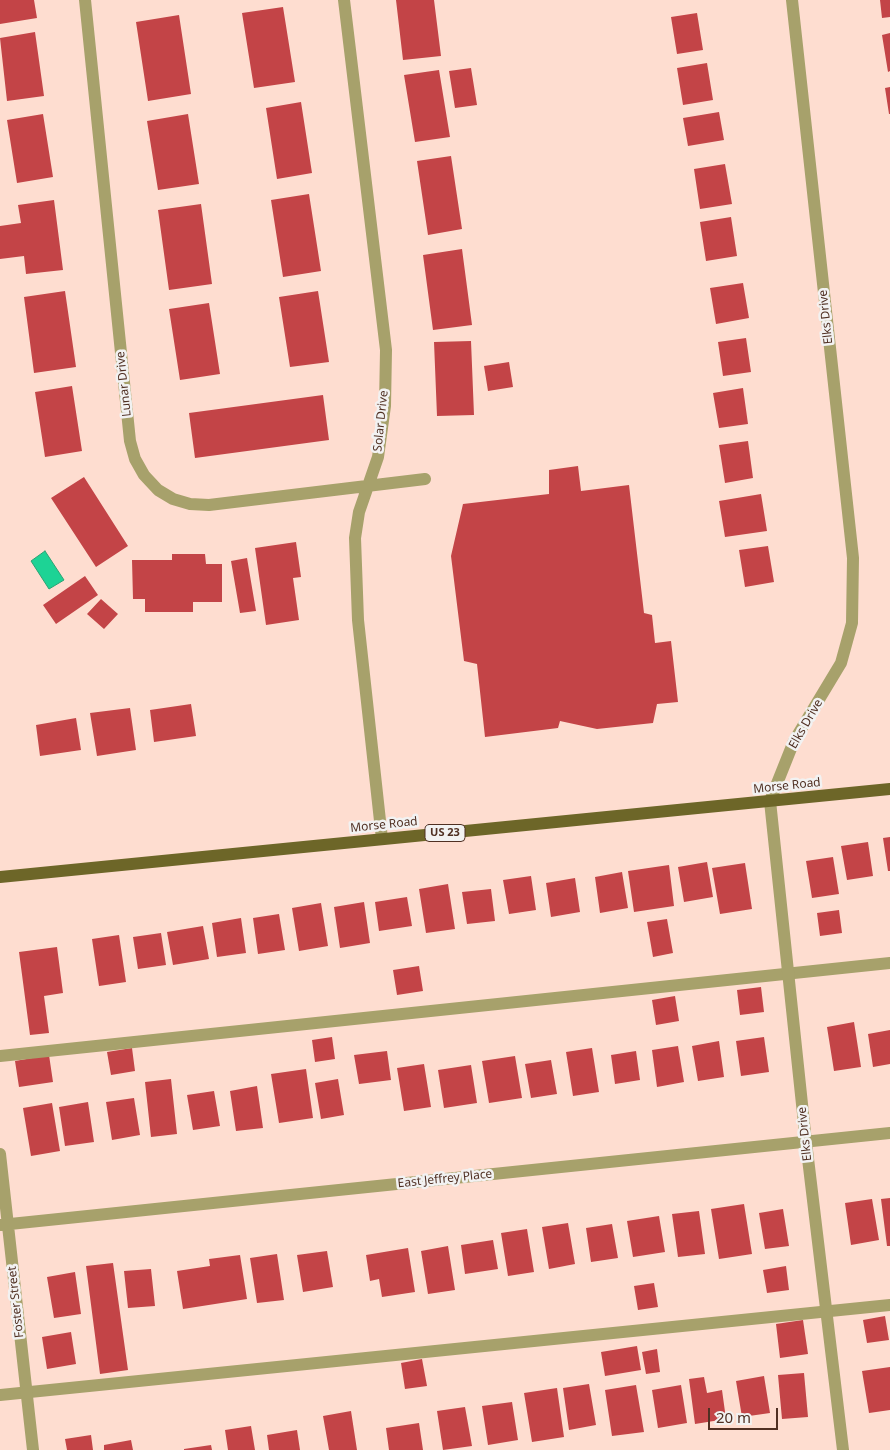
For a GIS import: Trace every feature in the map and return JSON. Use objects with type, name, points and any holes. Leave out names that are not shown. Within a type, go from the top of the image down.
[{"type":"main road","name":"Morse Road","points":[[0,877],[890,789]]},
{"type":"street","name":"Lunar Drive","points":[[85,0],[130,441],[135,459],[144,476],[158,490],[173,499],[190,504],[209,505],[425,479]]},
{"type":"street","name":"Solar Drive","points":[[344,0],[386,350],[385,406],[378,457],[359,512],[355,538],[359,628],[382,839]]},
{"type":"street","name":"Elks Drive","points":[[792,0],[853,558],[852,623],[841,663],[794,741],[770,801],[787,974],[842,1450]]},
{"type":"street","points":[[0,1056],[890,963]]},
{"type":"street","name":"East Jeffrey Place","points":[[4,1225],[890,1133]]},
{"type":"street","name":"Foster Street","points":[[0,1154],[4,1225],[33,1450]]},
{"type":"street","points":[[0,1395],[890,1305]]},
{"type":"shaded area","points":[[45,551],[64,580],[49,589],[31,561]]},
{"type":"building","points":[[0,0],[34,0],[37,18],[0,24]]},
{"type":"building","points":[[396,0],[434,0],[441,56],[403,60]]},
{"type":"building","points":[[880,0],[890,0],[890,17],[882,18]]},
{"type":"building","points":[[283,7],[295,82],[254,88],[242,13]]},
{"type":"building","points":[[697,13],[703,50],[677,54],[671,17]]},
{"type":"building","points":[[179,15],[191,94],[148,101],[136,22]]},
{"type":"building","points":[[35,32],[44,96],[7,101],[0,38]]},
{"type":"building","points":[[890,33],[890,71],[888,72],[882,35]]},
{"type":"building","points":[[707,63],[713,100],[683,105],[677,68]]},
{"type":"building","points":[[471,68],[477,105],[455,108],[449,71]]},
{"type":"building","points":[[439,70],[450,137],[415,142],[404,75]]},
{"type":"building","points":[[890,87],[890,114],[889,114],[885,88]]},
{"type":"building","points":[[301,102],[312,173],[277,179],[266,108]]},
{"type":"building","points":[[719,112],[724,140],[688,146],[683,118]]},
{"type":"building","points":[[43,114],[53,177],[17,183],[7,120]]},
{"type":"building","points":[[188,114],[199,184],[158,190],[147,121]]},
{"type":"building","points":[[451,156],[462,229],[428,235],[417,161]]},
{"type":"building","points":[[725,164],[732,204],[700,209],[694,169]]},
{"type":"building","points":[[309,194],[321,271],[283,277],[271,200]]},
{"type":"building","points":[[54,200],[63,270],[26,274],[24,256],[0,259],[0,226],[21,223],[18,205]]},
{"type":"building","points":[[201,204],[212,284],[169,290],[158,210]]},
{"type":"building","points":[[731,217],[737,256],[706,261],[700,222]]},
{"type":"building","points":[[462,249],[472,325],[433,330],[423,255]]},
{"type":"building","points":[[743,283],[749,318],[716,324],[710,288]]},
{"type":"building","points":[[65,291],[76,367],[34,373],[24,297]]},
{"type":"building","points":[[318,291],[329,362],[290,367],[279,297]]},
{"type":"building","points":[[209,303],[220,374],[180,380],[169,309]]},
{"type":"building","points":[[746,338],[751,372],[723,376],[718,342]]},
{"type":"building","points":[[471,341],[474,415],[437,416],[434,342]]},
{"type":"building","points":[[509,362],[513,387],[488,391],[484,366]]},
{"type":"building","points":[[72,386],[82,451],[45,457],[35,392]]},
{"type":"building","points":[[743,388],[748,424],[719,428],[713,393]]},
{"type":"building","points":[[323,395],[329,440],[195,458],[189,413]]},
{"type":"building","points":[[748,441],[753,478],[725,483],[719,445]]},
{"type":"building","points":[[578,466],[581,491],[629,485],[644,613],[652,615],[655,643],[671,641],[678,702],[657,704],[653,723],[597,729],[560,721],[558,728],[485,737],[477,664],[464,661],[451,556],[463,504],[549,494],[549,470]]},
{"type":"building","points":[[84,477],[128,546],[96,567],[51,498]]},
{"type":"building","points":[[761,494],[767,531],[725,537],[719,501]]},
{"type":"building","points":[[296,542],[301,577],[293,578],[299,620],[266,625],[255,548]]},
{"type":"building","points":[[768,546],[774,582],[745,587],[739,550]]},
{"type":"building","points":[[172,554],[205,554],[206,564],[222,564],[222,602],[193,602],[193,612],[145,612],[145,599],[133,599],[132,560],[172,560]]},
{"type":"building","points":[[247,558],[256,611],[240,613],[231,561]]},
{"type":"building","points":[[85,576],[98,595],[56,624],[43,605]]},
{"type":"building","points":[[101,599],[118,614],[104,629],[87,614]]},
{"type":"building","points":[[191,704],[196,736],[154,742],[150,710]]},
{"type":"building","points":[[130,708],[136,750],[97,756],[90,713]]},
{"type":"building","points":[[76,718],[81,750],[40,756],[36,725]]},
{"type":"building","points":[[890,837],[890,871],[888,871],[883,838]]},
{"type":"building","points":[[868,842],[873,876],[847,880],[841,846]]},
{"type":"building","points":[[833,857],[839,894],[812,898],[806,861]]},
{"type":"building","points":[[707,862],[713,897],[684,902],[678,867]]},
{"type":"building","points":[[745,863],[752,909],[720,914],[712,868]]},
{"type":"building","points":[[669,865],[674,906],[634,912],[628,871]]},
{"type":"building","points":[[622,872],[628,908],[600,913],[595,877]]},
{"type":"building","points":[[531,876],[536,910],[509,914],[503,880]]},
{"type":"building","points":[[575,878],[580,912],[551,917],[546,883]]},
{"type":"building","points":[[448,884],[455,929],[426,933],[419,889]]},
{"type":"building","points":[[491,889],[495,921],[467,924],[462,892]]},
{"type":"building","points":[[407,897],[412,926],[379,931],[375,902]]},
{"type":"building","points":[[364,902],[370,943],[340,948],[334,907]]},
{"type":"building","points":[[321,903],[328,946],[299,951],[292,908]]},
{"type":"building","points":[[839,910],[842,933],[820,936],[817,913]]},
{"type":"building","points":[[279,914],[285,950],[258,954],[253,918]]},
{"type":"building","points":[[241,918],[246,953],[217,957],[212,923]]},
{"type":"building","points":[[667,919],[673,953],[653,957],[647,922]]},
{"type":"building","points":[[203,926],[209,959],[173,965],[167,932]]},
{"type":"building","points":[[161,933],[166,965],[138,969],[133,937]]},
{"type":"building","points":[[119,935],[126,982],[99,986],[92,939]]},
{"type":"building","points":[[57,947],[63,993],[44,996],[49,1033],[30,1035],[19,952]]},
{"type":"building","points":[[419,966],[423,991],[397,995],[393,970]]},
{"type":"building","points":[[761,987],[764,1012],[740,1015],[737,990]]},
{"type":"building","points":[[675,996],[679,1021],[656,1025],[652,1000]]},
{"type":"building","points":[[854,1022],[861,1067],[834,1071],[827,1027]]},
{"type":"building","points":[[890,1030],[890,1064],[873,1067],[868,1034]]},
{"type":"building","points":[[332,1037],[335,1059],[315,1062],[312,1040]]},
{"type":"building","points":[[764,1037],[769,1072],[741,1076],[736,1041]]},
{"type":"building","points":[[719,1041],[724,1077],[698,1081],[692,1046]]},
{"type":"building","points":[[678,1046],[684,1082],[657,1087],[652,1050]]},
{"type":"building","points":[[132,1048],[135,1071],[111,1075],[107,1052]]},
{"type":"building","points":[[592,1048],[599,1092],[573,1096],[566,1052]]},
{"type":"building","points":[[387,1051],[391,1080],[359,1084],[354,1055]]},
{"type":"building","points":[[636,1051],[640,1080],[615,1084],[611,1055]]},
{"type":"building","points":[[49,1055],[53,1082],[19,1087],[15,1061]]},
{"type":"building","points":[[515,1056],[522,1098],[489,1103],[482,1061]]},
{"type":"building","points":[[551,1060],[557,1094],[531,1098],[525,1064]]},
{"type":"building","points":[[424,1064],[431,1107],[404,1111],[397,1068]]},
{"type":"building","points":[[471,1065],[477,1103],[444,1108],[438,1070]]},
{"type":"building","points":[[306,1069],[313,1118],[279,1123],[271,1074]]},
{"type":"building","points":[[171,1079],[177,1134],[151,1137],[145,1082]]},
{"type":"building","points":[[338,1079],[344,1115],[321,1119],[315,1083]]},
{"type":"building","points":[[257,1086],[263,1128],[236,1131],[230,1091]]},
{"type":"building","points":[[214,1091],[220,1126],[193,1130],[187,1095]]},
{"type":"building","points":[[134,1098],[140,1135],[112,1140],[106,1102]]},
{"type":"building","points":[[88,1102],[94,1142],[65,1146],[59,1107]]},
{"type":"building","points":[[52,1103],[60,1151],[31,1156],[23,1108]]},
{"type":"building","points":[[890,1198],[890,1246],[887,1246],[881,1199]]},
{"type":"building","points":[[872,1199],[879,1240],[851,1245],[845,1203]]},
{"type":"building","points":[[744,1204],[752,1254],[719,1259],[711,1209]]},
{"type":"building","points":[[783,1209],[789,1246],[765,1249],[759,1213]]},
{"type":"building","points":[[699,1211],[705,1254],[678,1257],[672,1214]]},
{"type":"building","points":[[659,1216],[665,1252],[633,1257],[627,1221]]},
{"type":"building","points":[[568,1223],[575,1264],[549,1269],[542,1227]]},
{"type":"building","points":[[612,1224],[618,1258],[591,1262],[586,1228]]},
{"type":"building","points":[[527,1229],[534,1272],[508,1276],[501,1233]]},
{"type":"building","points":[[493,1240],[498,1269],[465,1274],[461,1245]]},
{"type":"building","points":[[448,1246],[455,1290],[428,1294],[421,1251]]},
{"type":"building","points":[[408,1248],[415,1292],[382,1297],[379,1279],[370,1281],[366,1255]]},
{"type":"building","points":[[327,1251],[333,1287],[303,1292],[297,1255]]},
{"type":"building","points":[[277,1254],[284,1300],[257,1303],[250,1258]]},
{"type":"building","points":[[240,1255],[247,1299],[183,1309],[177,1271],[210,1266],[209,1259]]},
{"type":"building","points":[[113,1263],[128,1370],[100,1374],[86,1266]]},
{"type":"building","points":[[786,1266],[789,1290],[767,1293],[763,1270]]},
{"type":"building","points":[[151,1269],[155,1306],[128,1308],[124,1271]]},
{"type":"building","points":[[75,1272],[81,1314],[54,1318],[47,1277]]},
{"type":"building","points":[[654,1283],[658,1307],[638,1310],[634,1286]]},
{"type":"building","points":[[885,1316],[889,1340],[867,1343],[863,1320]]},
{"type":"building","points":[[803,1320],[808,1354],[780,1358],[776,1324]]},
{"type":"building","points":[[71,1332],[76,1364],[47,1369],[42,1337]]},
{"type":"building","points":[[637,1346],[641,1370],[605,1376],[601,1352]]},
{"type":"building","points":[[657,1349],[660,1372],[646,1374],[642,1352]]},
{"type":"building","points":[[422,1359],[427,1386],[405,1389],[401,1363]]},
{"type":"building","points":[[890,1367],[890,1410],[869,1413],[862,1371]]},
{"type":"building","points":[[804,1373],[808,1417],[782,1419],[778,1375]]},
{"type":"building","points":[[764,1376],[770,1413],[742,1417],[736,1381]]},
{"type":"building","points":[[704,1377],[707,1393],[722,1390],[726,1419],[695,1424],[689,1379]]},
{"type":"building","points":[[589,1384],[596,1425],[569,1430],[563,1388]]},
{"type":"building","points":[[636,1385],[644,1432],[612,1436],[605,1390]]},
{"type":"building","points":[[681,1385],[687,1423],[658,1428],[652,1390]]},
{"type":"building","points":[[557,1388],[564,1437],[532,1442],[524,1393]]},
{"type":"building","points":[[512,1402],[518,1440],[488,1445],[482,1406]]},
{"type":"building","points":[[465,1407],[472,1446],[443,1450],[437,1411]]},
{"type":"building","points":[[351,1411],[357,1450],[329,1450],[323,1416]]},
{"type":"building","points":[[419,1423],[423,1450],[389,1450],[386,1428]]},
{"type":"building","points":[[251,1426],[255,1450],[228,1450],[225,1430]]},
{"type":"building","points":[[297,1430],[300,1450],[269,1450],[267,1435]]},
{"type":"building","points":[[91,1435],[93,1450],[67,1450],[65,1439]]},
{"type":"building","points":[[131,1440],[133,1450],[104,1450],[104,1445]]},
{"type":"building","points":[[211,1445],[212,1450],[184,1450],[184,1449]]}]
